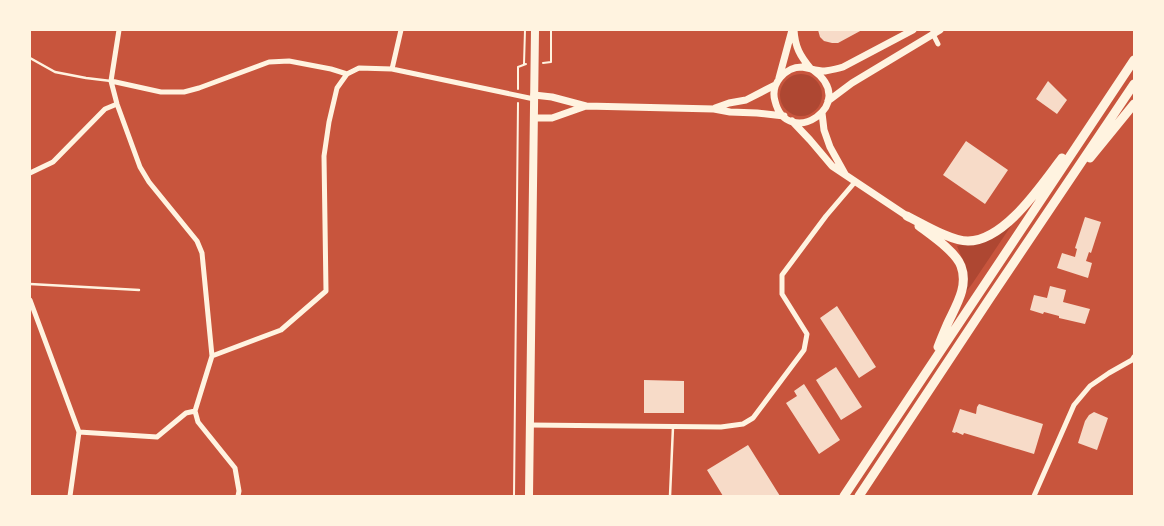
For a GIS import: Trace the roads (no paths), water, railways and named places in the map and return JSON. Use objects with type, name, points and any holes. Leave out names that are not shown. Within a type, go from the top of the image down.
[{"type":"highway","points":[[844,496],[1134,60]]},
{"type":"highway","points":[[859,496],[1134,84]]},
{"type":"highway","points":[[907,216],[957,239],[975,240],[995,232],[1027,204],[1115,88]]},
{"type":"highway","points":[[1059,194],[1134,104]]},
{"type":"highway","points":[[907,216],[956,257],[962,271],[962,291],[957,307],[947,324],[930,366]]},
{"type":"main road","points":[[529,496],[534,30]]},
{"type":"street","points":[[119,30],[111,81],[117,104],[140,167],[149,182],[197,241],[202,253],[212,356],[195,411],[198,422],[235,468],[238,496]]},
{"type":"street","points":[[392,69],[401,30]]},
{"type":"street","points":[[793,30],[797,50],[812,70]]},
{"type":"street","points":[[793,30],[777,82],[774,96],[776,107],[784,116],[792,121],[832,166],[907,216]]},
{"type":"street","points":[[812,70],[832,70],[843,67],[913,30]]},
{"type":"street","points":[[828,101],[852,83],[933,32],[940,30]]},
{"type":"street","points":[[933,32],[938,44]]},
{"type":"street","points":[[111,81],[161,92],[184,92],[269,62],[289,61],[331,69],[346,74]]},
{"type":"street","points":[[714,109],[760,94],[777,82],[786,72],[802,67],[820,75],[826,83],[828,101],[826,108],[815,119],[808,122],[792,121]]},
{"type":"street","points":[[212,356],[281,330],[326,291],[324,156],[329,122],[337,88],[346,74],[360,68],[392,69],[518,96],[552,97],[586,106],[714,109],[784,116]]},
{"type":"street","points":[[30,173],[53,162],[105,109],[117,104]]},
{"type":"street","points":[[534,118],[552,118],[586,106]]},
{"type":"street","points":[[822,113],[824,130],[830,147],[847,176]]},
{"type":"street","points":[[530,425],[721,428],[743,424],[753,418],[804,350],[807,334],[782,294],[782,275],[826,216],[855,182]]},
{"type":"street","points":[[30,300],[79,432],[70,496]]},
{"type":"street","points":[[1034,496],[1074,405],[1090,386],[1134,357]]},
{"type":"street","points":[[79,432],[157,437],[186,413],[195,411]]},
{"type":"lane","points":[[30,58],[55,72],[111,81]]},
{"type":"lane","points":[[30,284],[139,290]]},
{"type":"lane","points":[[670,496],[673,427]]}]
